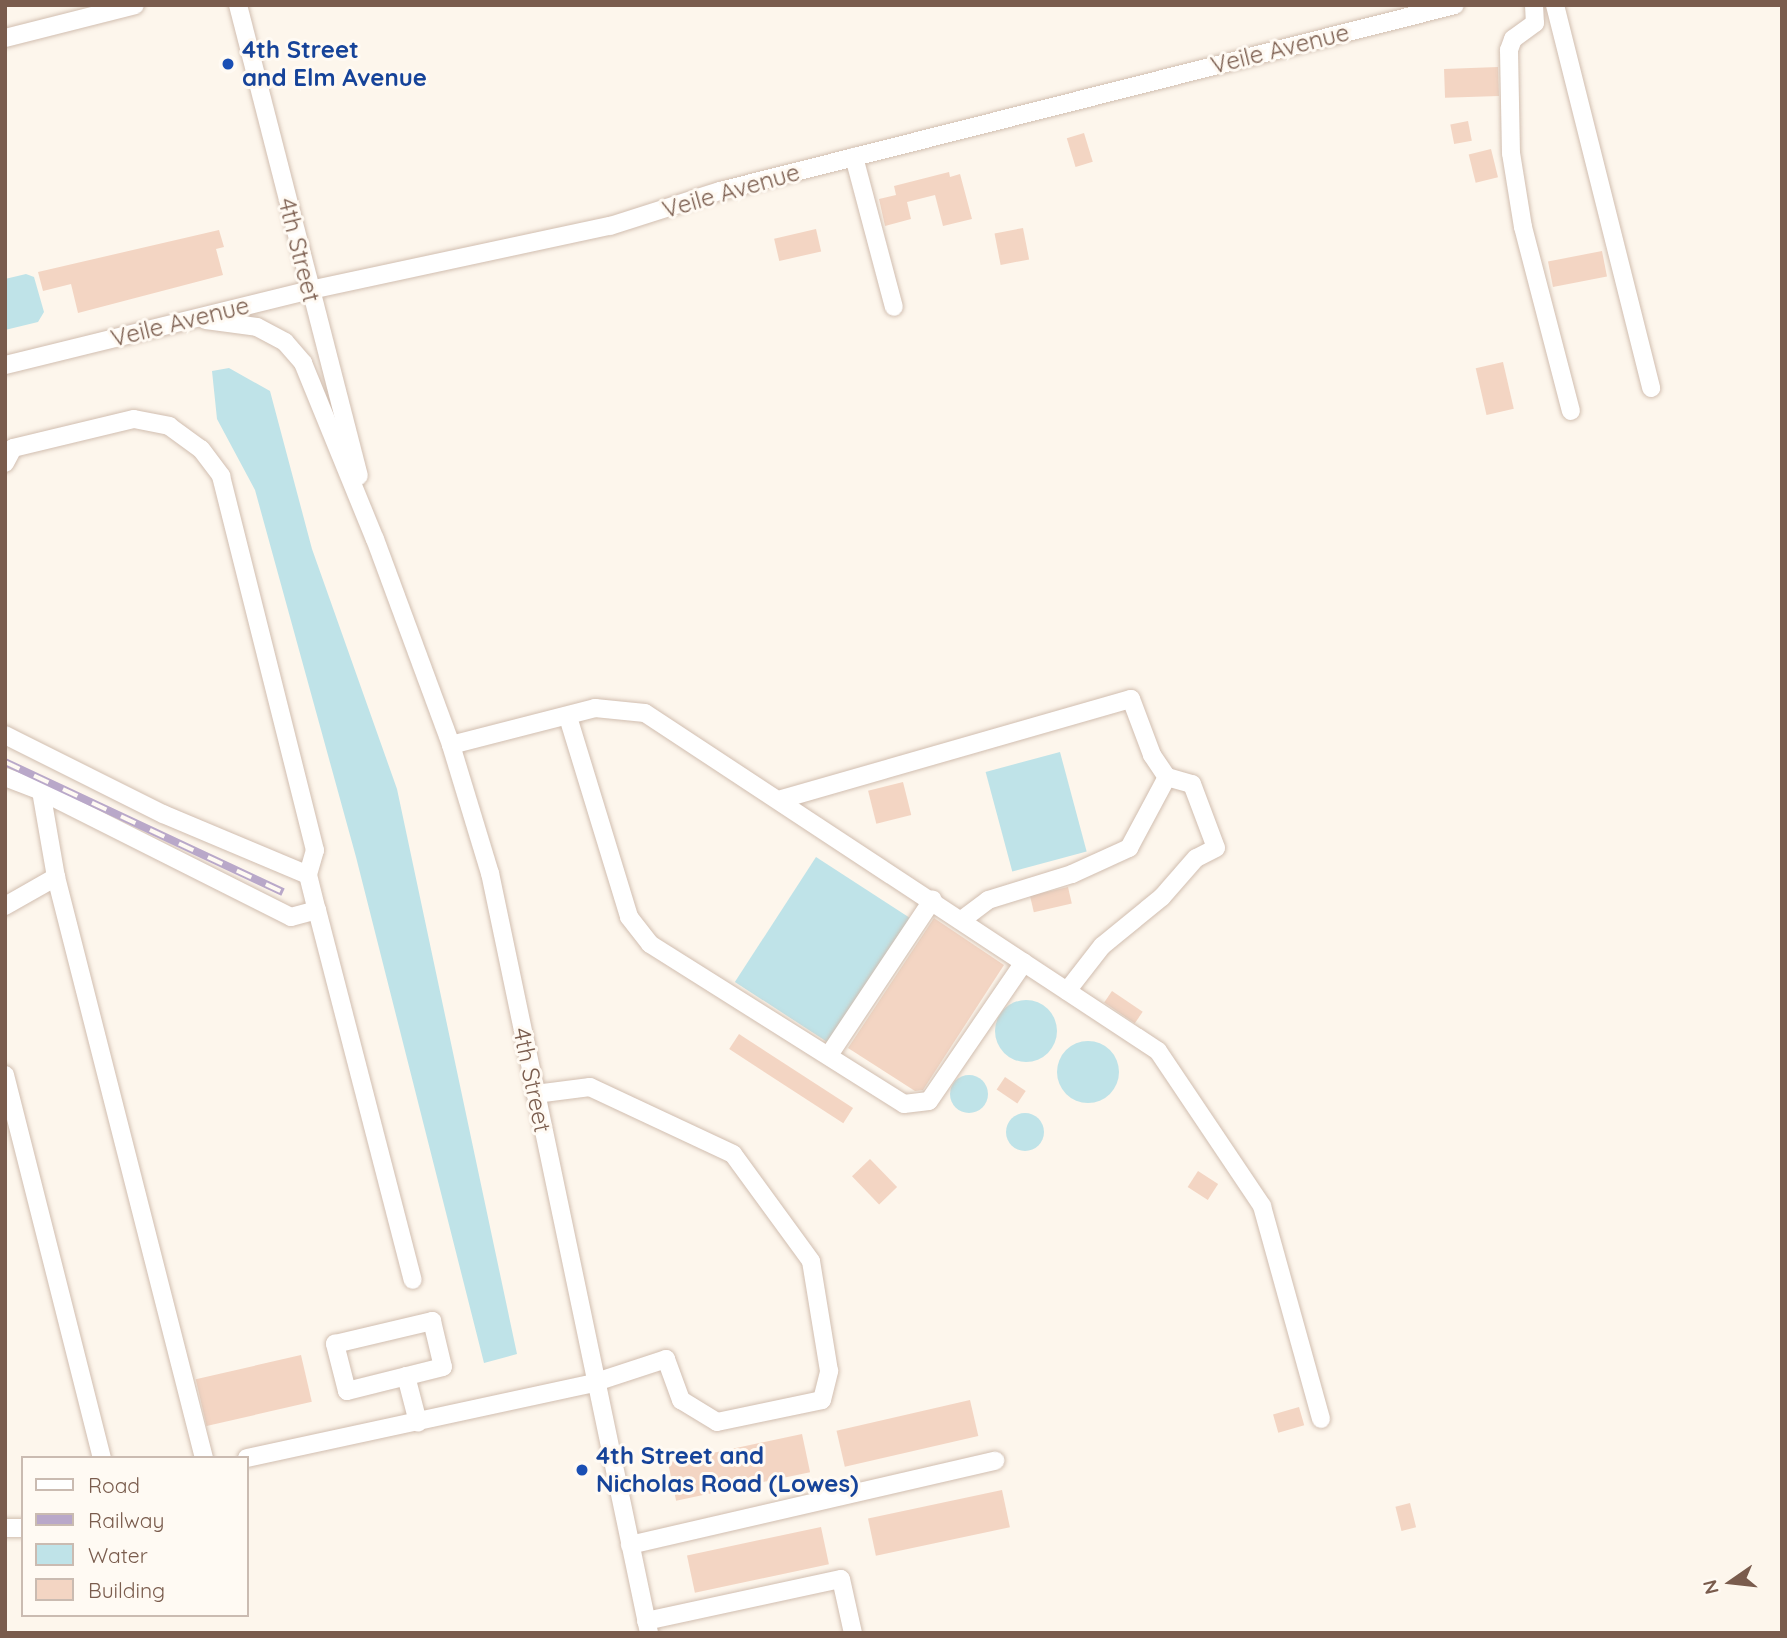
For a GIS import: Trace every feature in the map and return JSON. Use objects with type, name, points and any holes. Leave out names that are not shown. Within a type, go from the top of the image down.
[{"type":"street","points":[[5,38],[135,5]]},
{"type":"street","name":"4th Street","points":[[238,5],[375,539],[451,745],[490,873],[593,1383],[647,1627]]},
{"type":"street","name":"Veile Avenue","points":[[5,365],[309,290],[610,226],[720,191],[1455,5]]},
{"type":"street","points":[[1534,5],[1535,23],[1513,39],[1509,50],[1511,153],[1523,227],[1571,411]]},
{"type":"street","points":[[1555,5],[1651,388]]},
{"type":"street","points":[[854,158],[894,307]]},
{"type":"street","points":[[195,318],[257,327],[294,350],[375,539]]},
{"type":"street","points":[[5,463],[13,448],[134,419],[169,426],[201,449],[221,476],[315,850],[308,875],[413,1280]]},
{"type":"street","points":[[782,799],[1131,699],[1152,755],[1167,777],[1192,784],[1216,848],[1196,858],[1162,897],[1102,946],[1067,991]]},
{"type":"street","points":[[451,745],[595,708],[645,713],[782,799],[1158,1051],[1247,1179],[1262,1206],[1321,1419]]},
{"type":"street","points":[[568,717],[629,917],[650,944],[905,1104],[929,1101],[1024,961]]},
{"type":"street","points":[[5,735],[163,814],[308,875]]},
{"type":"street","points":[[5,777],[41,791],[291,918],[317,910]]},
{"type":"street","points":[[963,919],[988,900],[1072,874],[1129,848],[1167,777]]},
{"type":"street","points":[[41,791],[56,877],[203,1456]]},
{"type":"street","points":[[5,906],[56,877]]},
{"type":"street","points":[[829,1055],[933,899]]},
{"type":"street","points":[[5,1075],[101,1456]]},
{"type":"street","points":[[248,1458],[593,1383],[666,1359],[681,1400],[717,1422],[822,1400],[829,1371],[811,1261],[733,1154],[590,1087],[535,1094]]},
{"type":"street","points":[[432,1321],[443,1367],[407,1376],[347,1391],[335,1344],[432,1321]]},
{"type":"street","points":[[407,1376],[418,1422]]},
{"type":"street","points":[[630,1545],[995,1461]]},
{"type":"street","points":[[647,1627],[841,1579],[853,1633]]},
{"type":"water","points":[[26,274],[34,277],[44,312],[38,322],[5,330],[5,279]]},
{"type":"water","points":[[229,368],[270,391],[312,549],[397,789],[517,1354],[484,1363],[356,857],[255,490],[217,419],[212,371]]},
{"type":"water","points":[[1060,752],[1087,851],[1012,871],[986,772]]},
{"type":"water","points":[[816,857],[911,919],[830,1044],[735,982]]},
{"type":"water","points":[[1020,1000],[1032,1000],[1048,1009],[1055,1019],[1055,1043],[1048,1053],[1032,1062],[1020,1062],[1009,1057],[1000,1048],[995,1037],[995,1025],[1000,1014],[1009,1005]]},
{"type":"water","points":[[1088,1041],[1100,1043],[1110,1050],[1117,1060],[1117,1084],[1110,1094],[1100,1101],[1088,1103],[1076,1101],[1066,1094],[1059,1084],[1057,1072],[1059,1060],[1066,1050],[1076,1043]]},
{"type":"water","points":[[969,1075],[983,1080],[988,1094],[983,1108],[969,1113],[955,1108],[950,1094],[955,1080]]},
{"type":"water","points":[[1025,1113],[1038,1119],[1044,1132],[1038,1145],[1025,1151],[1012,1145],[1006,1132],[1012,1119]]},
{"type":"building","points":[[1498,67],[1499,96],[1445,98],[1444,69]]},
{"type":"building","points":[[1468,121],[1472,141],[1454,144],[1450,124]]},
{"type":"building","points":[[1084,133],[1093,162],[1076,167],[1067,138]]},
{"type":"building","points":[[1491,149],[1498,177],[1476,183],[1469,155]]},
{"type":"building","points":[[949,172],[950,177],[960,174],[972,219],[943,226],[935,195],[907,202],[911,219],[885,226],[879,199],[896,195],[894,186]]},
{"type":"building","points":[[1023,228],[1029,259],[1001,265],[995,234]]},
{"type":"building","points":[[816,229],[821,251],[779,261],[774,239]]},
{"type":"building","points":[[219,230],[224,247],[216,249],[223,275],[78,313],[71,284],[43,291],[38,272]]},
{"type":"building","points":[[1602,251],[1607,277],[1553,287],[1548,261]]},
{"type":"building","points":[[1503,362],[1514,409],[1487,415],[1476,368]]},
{"type":"building","points":[[903,782],[911,815],[876,824],[868,791]]},
{"type":"building","points":[[1068,887],[1072,904],[1034,912],[1030,896]]},
{"type":"building","points":[[934,918],[1004,965],[923,1090],[915,1091],[848,1048]]},
{"type":"building","points":[[1112,991],[1143,1012],[1135,1023],[1104,1003]]},
{"type":"building","points":[[739,1034],[853,1108],[843,1123],[729,1049]]},
{"type":"building","points":[[1005,1077],[1026,1091],[1017,1103],[997,1089]]},
{"type":"building","points":[[870,1159],[897,1187],[879,1204],[852,1176]]},
{"type":"building","points":[[1198,1171],[1218,1184],[1208,1200],[1188,1187]]},
{"type":"building","points":[[301,1355],[312,1402],[207,1426],[196,1379]]},
{"type":"building","points":[[970,1400],[978,1436],[845,1467],[837,1431]]},
{"type":"building","points":[[1299,1407],[1304,1425],[1278,1433],[1273,1414]]},
{"type":"building","points":[[802,1434],[810,1472],[676,1501],[668,1462]]},
{"type":"building","points":[[1002,1490],[1010,1527],[876,1556],[868,1518]]},
{"type":"building","points":[[1410,1503],[1416,1527],[1401,1531],[1395,1507]]},
{"type":"building","points":[[821,1527],[829,1564],[695,1593],[687,1555]]},
{"type":"railway","points":[[5,762],[283,892]]},
{"type":"place","name":"4th Street and Elm Avenue","points":[[228,64]]},
{"type":"place","name":"4th Street and Nicholas Road (Lowes)","points":[[582,1470]]}]
